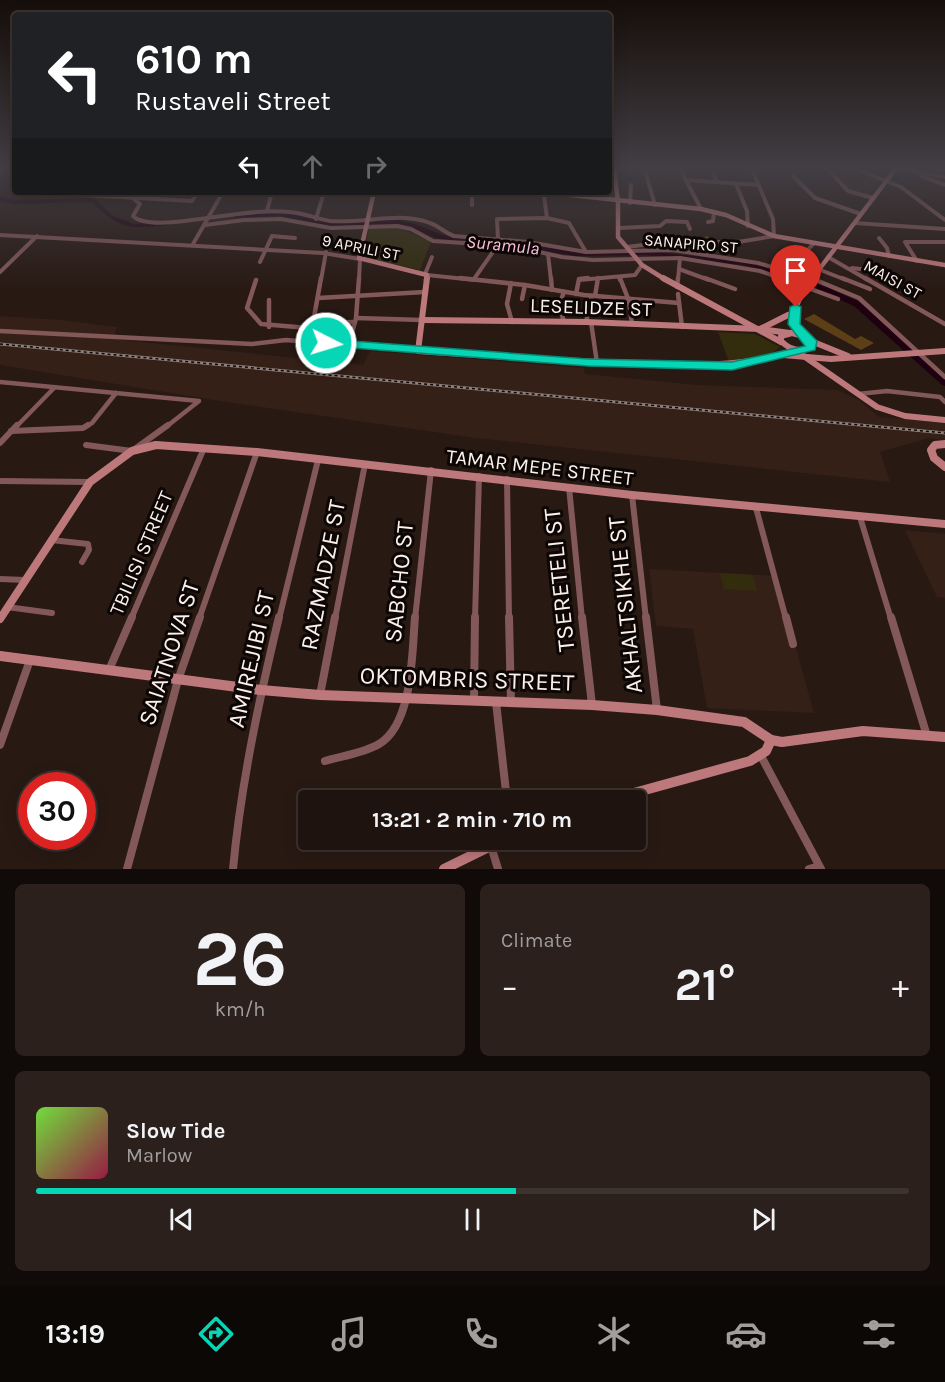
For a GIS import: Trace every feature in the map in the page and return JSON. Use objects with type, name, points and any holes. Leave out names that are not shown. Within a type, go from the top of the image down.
[{"type":"street","name":"SANAPIRO ST","points":[[138,208],[133,216],[138,221],[157,223],[267,211],[292,212],[316,219],[336,221],[418,220],[432,223],[445,233],[454,236],[498,239],[586,252],[627,249],[673,250],[740,259],[812,279],[859,298],[916,353],[945,377]]},
{"type":"street","points":[[193,244],[215,208]]},
{"type":"street","points":[[316,219],[319,208]]},
{"type":"street","points":[[349,345],[356,320],[360,259],[370,208]]},
{"type":"street","points":[[546,208],[547,218]]},
{"type":"street","points":[[618,208],[618,237],[642,264],[678,287],[759,329],[784,336],[802,335]]},
{"type":"street","points":[[684,208],[726,215],[774,236],[945,265]]},
{"type":"street","points":[[745,208],[748,226]]},
{"type":"street","points":[[768,208],[773,219],[774,236]]},
{"type":"street","points":[[842,208],[861,214]]},
{"type":"street","points":[[759,329],[794,310],[818,269],[866,208]]},
{"type":"street","points":[[931,208],[945,220]]},
{"type":"street","points":[[708,222],[713,221],[714,212]]},
{"type":"street","points":[[498,239],[497,219],[547,218],[569,223],[586,252]]},
{"type":"street","points":[[205,224],[280,219],[321,228],[406,227],[433,241],[512,246],[592,260],[680,258],[742,267],[777,276],[838,298]]},
{"type":"street","points":[[618,228],[660,226],[666,221],[687,222],[690,229]]},
{"type":"street","points":[[855,223],[945,229]]},
{"type":"street","name":"9 APRILI ST","points":[[0,235],[326,252],[426,275],[512,283],[594,296],[679,303]]},
{"type":"street","points":[[0,272],[37,236]]},
{"type":"street","points":[[260,262],[273,236],[295,238]]},
{"type":"street","points":[[718,242],[745,241],[774,236]]},
{"type":"street","points":[[879,238],[887,248],[889,256]]},
{"type":"street","points":[[917,261],[905,242],[945,242]]},
{"type":"street","points":[[627,249],[658,243]]},
{"type":"street","points":[[796,263],[814,243]]},
{"type":"street","points":[[474,279],[497,246]]},
{"type":"street","points":[[303,341],[308,328],[313,323],[326,252]]},
{"type":"street","points":[[548,254],[552,290]]},
{"type":"street","points":[[418,351],[426,275],[432,257]]},
{"type":"street","name":"MAISI ST","points":[[828,257],[945,324]]},
{"type":"street","points":[[678,287],[680,258]]},
{"type":"street","points":[[576,294],[579,279],[636,275],[642,264]]},
{"type":"street","points":[[848,268],[885,272]]},
{"type":"street","points":[[679,269],[735,289]]},
{"type":"street","points":[[818,269],[870,289]]},
{"type":"street","points":[[619,277],[628,298],[632,324]]},
{"type":"street","points":[[597,363],[588,322],[598,278]]},
{"type":"street","points":[[256,280],[246,308],[261,324],[269,327],[308,328]]},
{"type":"street","points":[[512,283],[507,295],[512,322]]},
{"type":"street","points":[[522,299],[525,285]]},
{"type":"street","points":[[318,298],[425,292]]},
{"type":"street","points":[[564,292],[559,304],[564,322]]},
{"type":"street","points":[[678,294],[682,327]]},
{"type":"street","points":[[269,300],[269,327]]},
{"type":"street","points":[[794,310],[794,324],[811,343],[850,357]]},
{"type":"street","points":[[784,336],[788,315]]},
{"type":"street","points":[[313,323],[356,320],[422,320]]},
{"type":"street","name":"LESELIDZE ST","points":[[422,320],[588,322],[759,329]]},
{"type":"street","points":[[759,329],[784,336],[795,350],[807,359]]},
{"type":"street","points":[[0,331],[252,344],[279,340],[303,341],[597,363],[732,366],[783,355],[795,350],[807,350],[811,343]]},
{"type":"street","points":[[811,343],[818,363]]},
{"type":"street","points":[[818,363],[850,357],[945,351]]},
{"type":"street","points":[[783,355],[818,363],[858,394],[890,413],[945,420]]},
{"type":"street","points":[[0,382],[196,400],[199,403],[90,482],[0,619]]},
{"type":"street","points":[[0,443],[54,387]]},
{"type":"street","points":[[858,394],[887,391],[940,397],[945,402]]},
{"type":"street","points":[[11,431],[83,428],[92,423],[116,393]]},
{"type":"street","name":"TAMAR MEPE STREET","points":[[132,450],[166,444],[257,452],[756,508],[945,524]]},
{"type":"street","points":[[945,444],[935,445],[931,450],[934,458],[945,468]]},
{"type":"street","points":[[86,445],[132,450]]},
{"type":"street","name":"TBILISI STREET","points":[[109,670],[204,448]]},
{"type":"street","name":"SAIATNOVA ST","points":[[127,869],[178,680],[257,452]]},
{"type":"street","name":"AMIREJIBI ST","points":[[233,869],[236,836],[261,690],[318,460]]},
{"type":"street","name":"RAZMADZE ST","points":[[320,695],[365,463]]},
{"type":"street","name":"SABCHO ST","points":[[408,697],[431,471]]},
{"type":"street","points":[[474,700],[475,555],[480,476]]},
{"type":"street","points":[[507,479],[506,525],[511,703]]},
{"type":"street","points":[[0,481],[90,482]]},
{"type":"street","name":"TSERETELI ST","points":[[569,487],[573,544],[592,705]]},
{"type":"street","name":"AKHALTSIKHE ST","points":[[632,495],[657,710]]},
{"type":"street","points":[[756,508],[793,644]]},
{"type":"street","points":[[860,517],[927,736]]},
{"type":"street","points":[[51,540],[88,544],[89,550],[82,562]]},
{"type":"street","points":[[0,579],[25,580]]},
{"type":"street","points":[[7,608],[52,613]]},
{"type":"street","name":"OKTOMBRIS STREET","points":[[0,656],[178,680],[320,695],[592,705],[657,710],[744,722],[771,740]]},
{"type":"street","points":[[0,745],[30,660]]},
{"type":"street","points":[[325,761],[376,746],[385,740],[408,697]]},
{"type":"street","points":[[496,702],[506,790]]},
{"type":"street","points":[[643,790],[761,756],[771,740],[794,742],[863,731],[945,737]]},
{"type":"street","points":[[761,756],[820,867],[809,869]]},
{"type":"street","points":[[444,869],[482,850]]},
{"type":"street","points":[[491,850],[498,869]]},
{"type":"shaded area","points":[[398,227],[431,242],[420,270],[365,257],[368,228]]},
{"type":"shaded area","points":[[0,316],[117,327],[113,339],[363,365],[370,351],[584,368],[585,374],[697,385],[837,390],[859,400],[879,417],[945,423],[945,440],[929,438],[880,452],[890,482],[476,438],[220,401],[0,365]]},
{"type":"shaded area","points":[[718,332],[755,334],[780,347],[768,356],[729,362]]},
{"type":"shaded area","points":[[905,530],[945,534],[945,598],[937,597]]},
{"type":"shaded area","points":[[649,569],[776,576],[814,713],[707,708],[693,629],[656,626]]},
{"type":"shaded area","points":[[720,573],[753,575],[757,591],[724,589]]},
{"type":"building","points":[[708,236],[713,246],[687,248],[684,245],[685,241]]},
{"type":"building","points":[[814,314],[855,339],[861,336],[874,343],[861,350],[804,319]]},
{"type":"waterway","name":"Suramula","points":[[102,208],[111,217],[133,226],[170,223]]},
{"type":"waterway","name":"Suramula","points":[[236,216],[279,214],[329,224],[399,222],[413,225],[438,236],[457,240],[508,243],[575,254],[646,253],[743,263],[788,274],[857,304],[945,383]]},
{"type":"railway","points":[[0,344],[945,433]]},
{"type":"route","points":[[326,343],[588,362],[732,366],[811,348],[811,341],[797,331],[794,324],[796,307]]}]
